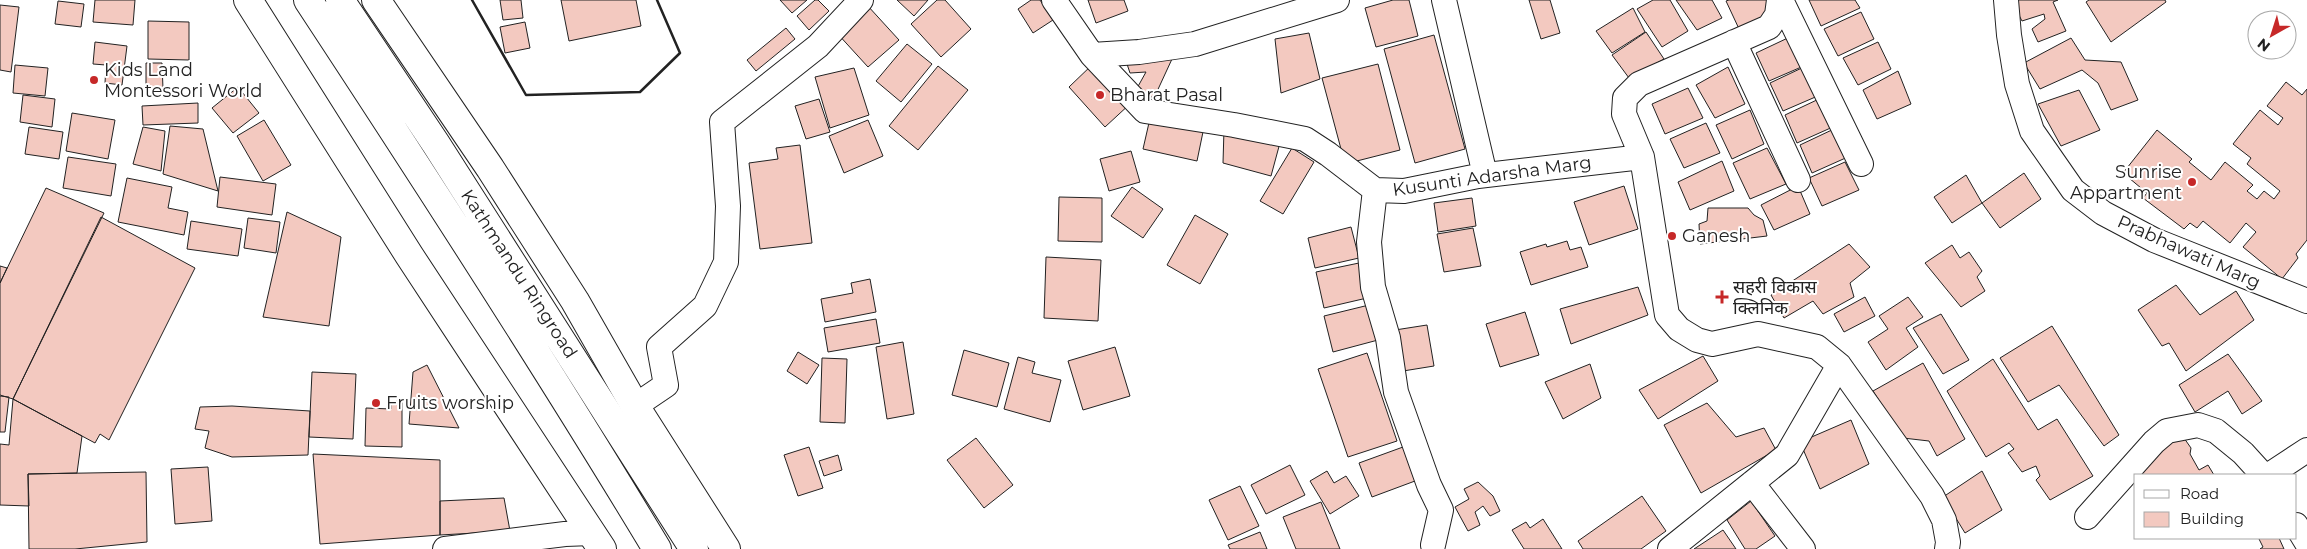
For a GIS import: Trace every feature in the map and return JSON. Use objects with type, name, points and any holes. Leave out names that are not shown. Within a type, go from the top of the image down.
[{"type":"main road","points":[[248,0],[409,255],[597,541]]},
{"type":"main road","name":"Kathmandu Ringroad","points":[[308,0],[572,408],[657,549]]},
{"type":"main road","name":"Kathmandu Ringroad","points":[[340,0],[441,152],[694,549]]},
{"type":"main road","points":[[376,0],[485,160],[564,284],[635,406],[726,549]]},
{"type":"street","points":[[635,406],[666,385],[659,347],[705,306],[726,262],[728,206],[722,122],[818,46],[861,0]]},
{"type":"street","name":"Kusunti Adarsha Marg","points":[[1054,0],[1092,55],[1145,111],[1234,124],[1305,139],[1375,190],[1404,191],[1485,175],[1642,157]]},
{"type":"street","points":[[1092,55],[1139,52],[1195,44],[1337,0]]},
{"type":"street","points":[[1444,0],[1485,175]]},
{"type":"street","points":[[1780,0],[1777,15],[1769,26],[1639,84],[1625,98],[1624,114],[1642,157],[1667,315],[1679,329],[1697,340],[1712,344],[1758,334],[1817,347],[1839,366],[1932,496],[1944,520],[1948,542],[1947,549]]},
{"type":"street","points":[[1780,0],[1861,164]]},
{"type":"street","name":"Prabhawati Marg","points":[[2006,0],[2009,35],[2017,84],[2032,131],[2073,190],[2103,213],[2154,240],[2307,302]]},
{"type":"street","points":[[1734,42],[1798,180]]},
{"type":"street","points":[[1375,190],[1370,242],[1373,287],[1388,338],[1396,392],[1429,484],[1441,510],[1437,545]]},
{"type":"street","points":[[1670,549],[1787,455],[1839,366]]},
{"type":"street","points":[[2087,517],[2154,442],[2167,431],[2198,425],[2216,431],[2243,453],[2262,474]]},
{"type":"street","points":[[2271,474],[2307,450]]},
{"type":"street","points":[[1752,484],[1803,549]]},
{"type":"street","points":[[2297,527],[2307,542]]},
{"type":"street","points":[[445,549],[565,534],[597,541]]},
{"type":"building","points":[[95,0],[135,0],[133,25],[93,22]]},
{"type":"building","points":[[500,0],[521,0],[523,18],[503,20]]},
{"type":"building","points":[[561,0],[636,0],[641,26],[569,41]]},
{"type":"building","points":[[780,0],[807,0],[792,13]]},
{"type":"building","points":[[815,0],[818,0],[829,11],[809,30],[797,16]]},
{"type":"building","points":[[897,0],[928,0],[914,16]]},
{"type":"building","points":[[937,0],[945,0],[971,29],[941,57],[911,24]]},
{"type":"building","points":[[1031,0],[1040,0],[1053,20],[1033,33],[1018,9]]},
{"type":"building","points":[[1088,0],[1124,0],[1128,11],[1096,23]]},
{"type":"building","points":[[1393,0],[1409,0],[1418,36],[1376,47],[1365,8]]},
{"type":"building","points":[[1529,0],[1550,0],[1560,33],[1541,39]]},
{"type":"building","points":[[1653,0],[1670,0],[1688,31],[1662,47],[1637,9]]},
{"type":"building","points":[[1676,0],[1712,0],[1722,18],[1697,30]]},
{"type":"building","points":[[1767,0],[1773,17],[1740,31],[1726,1]]},
{"type":"building","points":[[1809,0],[1855,0],[1860,8],[1821,26]]},
{"type":"building","points":[[2011,0],[2058,0],[2053,2],[2066,31],[2038,42],[2032,29],[2045,19],[2044,14],[2022,21]]},
{"type":"building","points":[[2089,0],[2165,0],[2166,2],[2111,42],[2086,2]]},
{"type":"building","points":[[58,1],[84,4],[81,27],[55,24]]},
{"type":"building","points":[[0,5],[19,7],[11,72],[0,70]]},
{"type":"building","points":[[867,5],[899,40],[868,67],[836,32]]},
{"type":"building","points":[[1633,8],[1645,32],[1612,53],[1596,31]]},
{"type":"building","points":[[1861,12],[1874,39],[1838,56],[1824,29]]},
{"type":"building","points":[[148,21],[189,22],[189,60],[148,59]]},
{"type":"building","points":[[525,22],[530,48],[505,53],[500,27]]},
{"type":"building","points":[[786,28],[795,39],[756,71],[747,60]]},
{"type":"building","points":[[1646,32],[1664,59],[1629,78],[1612,55]]},
{"type":"building","points":[[1309,33],[1320,79],[1281,93],[1275,39]]},
{"type":"building","points":[[1434,35],[1465,149],[1415,163],[1384,49]]},
{"type":"building","points":[[1792,36],[1806,65],[1769,81],[1756,53]]},
{"type":"building","points":[[2071,38],[2085,60],[2121,62],[2138,100],[2111,110],[2098,83],[2082,70],[2040,89],[2024,63]]},
{"type":"building","points":[[95,42],[127,46],[122,85],[105,83],[106,65],[93,64]]},
{"type":"building","points":[[1878,42],[1891,69],[1858,85],[1843,58]]},
{"type":"building","points":[[907,44],[932,64],[901,102],[876,81]]},
{"type":"building","points":[[1172,59],[1154,98],[1136,90],[1146,72],[1130,73],[1126,61]]},
{"type":"building","points":[[146,63],[162,63],[163,89],[146,89]]},
{"type":"building","name":"Bharat Pasal","points":[[1094,63],[1131,103],[1105,127],[1069,87]]},
{"type":"building","points":[[1378,64],[1400,150],[1345,164],[1322,78]]},
{"type":"building","points":[[15,65],[48,68],[45,96],[13,93]]},
{"type":"building","points":[[938,66],[968,90],[918,150],[889,126]]},
{"type":"building","points":[[1806,66],[1820,95],[1783,111],[1770,83]]},
{"type":"building","points":[[1728,67],[1745,104],[1715,118],[1696,85]]},
{"type":"building","points":[[854,68],[869,115],[830,128],[815,77]]},
{"type":"building","points":[[1898,71],[1911,104],[1877,119],[1863,90]]},
{"type":"building","name":"Sunrise Appartment","points":[[2286,82],[2302,95],[2307,89],[2307,240],[2296,254],[2298,258],[2282,279],[2243,247],[2256,232],[2246,223],[2230,243],[2203,221],[2197,228],[2190,223],[2184,229],[2143,198],[2147,193],[2123,173],[2157,130],[2192,159],[2189,162],[2211,180],[2225,162],[2253,185],[2247,191],[2257,199],[2264,191],[2274,199],[2280,191],[2247,164],[2251,158],[2233,144],[2260,110],[2278,125],[2283,118],[2267,106]]},
{"type":"building","points":[[238,87],[259,113],[233,133],[212,108]]},
{"type":"building","points":[[1688,88],[1703,118],[1665,134],[1652,104]]},
{"type":"building","points":[[2079,90],[2100,130],[2061,146],[2038,104]]},
{"type":"building","points":[[23,95],[55,99],[52,127],[20,122]]},
{"type":"building","points":[[1821,98],[1835,126],[1797,143],[1785,115]]},
{"type":"building","points":[[819,99],[830,132],[806,139],[795,106]]},
{"type":"building","points":[[198,103],[198,123],[143,125],[142,106]]},
{"type":"building","points":[[1750,110],[1764,144],[1732,159],[1716,125]]},
{"type":"building","points":[[72,113],[115,120],[108,159],[66,151]]},
{"type":"building","points":[[1151,114],[1204,127],[1197,161],[1143,149]]},
{"type":"building","points":[[264,120],[291,165],[263,181],[237,136]]},
{"type":"building","points":[[868,120],[883,156],[844,173],[829,136]]},
{"type":"building","points":[[1706,123],[1720,153],[1684,168],[1670,139]]},
{"type":"building","points":[[170,126],[203,129],[218,191],[163,174]]},
{"type":"building","points":[[29,127],[63,132],[59,159],[25,154]]},
{"type":"building","points":[[143,127],[165,131],[161,171],[133,164]]},
{"type":"building","points":[[1836,128],[1850,156],[1812,173],[1800,145]]},
{"type":"building","points":[[1224,129],[1281,139],[1271,176],[1223,163]]},
{"type":"building","points":[[800,145],[812,243],[760,249],[749,163],[778,159],[776,148]]},
{"type":"building","points":[[1292,148],[1314,162],[1283,214],[1260,201]]},
{"type":"building","points":[[1767,148],[1786,184],[1750,199],[1733,163]]},
{"type":"building","points":[[1131,151],[1140,182],[1109,191],[1100,159]]},
{"type":"building","points":[[68,157],[116,164],[111,196],[63,188]]},
{"type":"building","points":[[1722,161],[1734,191],[1690,210],[1678,182]]},
{"type":"building","points":[[1845,162],[1859,190],[1822,206],[1809,178]]},
{"type":"building","points":[[2024,173],[2041,199],[2000,228],[1982,203]]},
{"type":"building","points":[[1966,175],[1982,203],[1952,223],[1934,197]]},
{"type":"building","points":[[220,177],[276,184],[272,215],[217,207]]},
{"type":"building","points":[[127,178],[172,187],[168,208],[188,212],[184,235],[118,222]]},
{"type":"building","points":[[1624,186],[1638,229],[1589,245],[1574,202]]},
{"type":"building","points":[[1798,186],[1810,214],[1774,230],[1761,205]]},
{"type":"building","points":[[1132,187],[1163,209],[1143,238],[1111,216]]},
{"type":"building","points":[[46,188],[104,213],[13,399],[0,395],[0,283]]},
{"type":"building","points":[[1059,197],[1102,198],[1102,242],[1058,241]]},
{"type":"building","points":[[1472,198],[1476,226],[1438,232],[1434,203]]},
{"type":"building","points":[[1708,208],[1748,208],[1754,215],[1763,220],[1767,236],[1700,244],[1699,224],[1707,221]]},
{"type":"building","points":[[287,212],[341,237],[329,326],[263,317]]},
{"type":"building","points":[[1195,215],[1228,234],[1200,284],[1167,265]]},
{"type":"building","points":[[101,217],[195,268],[109,440],[100,434],[95,443],[13,399]]},
{"type":"building","points":[[248,218],[280,222],[276,253],[244,248]]},
{"type":"building","points":[[191,221],[242,229],[238,256],[187,249]]},
{"type":"building","points":[[1351,227],[1359,258],[1315,268],[1308,238]]},
{"type":"building","points":[[1473,228],[1481,266],[1444,272],[1437,234]]},
{"type":"building","points":[[1567,241],[1570,250],[1581,247],[1588,267],[1531,285],[1520,252],[1546,244],[1547,247]]},
{"type":"building","points":[[1849,244],[1870,267],[1850,283],[1854,297],[1823,314],[1813,301],[1784,318],[1771,295]]},
{"type":"building","points":[[1952,245],[1960,258],[1969,252],[1982,271],[1977,277],[1985,291],[1961,307],[1925,263]]},
{"type":"building","points":[[1046,257],[1101,260],[1098,321],[1044,318]]},
{"type":"building","points":[[1359,263],[1367,298],[1324,308],[1316,272]]},
{"type":"building","points":[[0,266],[7,268],[0,283]]},
{"type":"building","points":[[870,279],[876,312],[825,322],[821,299],[853,293],[851,283]]},
{"type":"building","points":[[2176,285],[2200,315],[2236,291],[2254,320],[2186,371],[2169,343],[2162,346],[2138,310]]},
{"type":"building","points":[[1638,287],[1648,315],[1571,344],[1560,309]]},
{"type":"building","points":[[1865,297],[1875,316],[1844,332],[1834,314]]},
{"type":"building","points":[[1908,297],[1923,317],[1906,328],[1918,347],[1886,370],[1868,342],[1888,329],[1879,316]]},
{"type":"building","points":[[1369,305],[1378,340],[1333,352],[1324,316]]},
{"type":"building","points":[[1525,312],[1539,355],[1500,367],[1486,324]]},
{"type":"building","points":[[1941,314],[1969,360],[1943,374],[1913,328]]},
{"type":"building","points":[[876,319],[880,343],[828,352],[824,328]]},
{"type":"building","points":[[1427,325],[1434,366],[1403,371],[1395,330]]},
{"type":"building","points":[[2052,326],[2119,435],[2104,446],[2059,385],[2028,402],[2000,358]]},
{"type":"building","points":[[903,342],[914,414],[887,419],[876,347]]},
{"type":"building","points":[[1115,347],[1130,396],[1083,410],[1068,361]]},
{"type":"building","points":[[964,350],[1009,363],[997,407],[952,395]]},
{"type":"building","points":[[798,352],[819,365],[807,384],[787,371]]},
{"type":"building","points":[[1367,353],[1397,441],[1348,457],[1318,369]]},
{"type":"building","points":[[2228,354],[2262,401],[2242,414],[2228,391],[2195,412],[2179,385]]},
{"type":"building","points":[[1703,356],[1718,381],[1658,419],[1639,390]]},
{"type":"building","points":[[1018,357],[1035,362],[1032,373],[1061,380],[1050,422],[1004,409]]},
{"type":"building","points":[[822,358],[847,359],[845,423],[820,422]]},
{"type":"building","points":[[1993,359],[2038,430],[2057,419],[2093,476],[2050,500],[2036,480],[2040,476],[2036,466],[2022,472],[2008,453],[2014,449],[2009,443],[1986,457],[1947,391]]},
{"type":"building","points":[[1923,363],[1965,439],[1937,456],[1929,441],[1903,438],[1873,391]]},
{"type":"building","points":[[1590,364],[1601,398],[1563,419],[1545,382]]},
{"type":"building","points":[[427,365],[459,428],[409,424],[413,372]]},
{"type":"building","points":[[312,372],[356,374],[353,439],[309,437]]},
{"type":"building","points":[[0,396],[9,397],[5,432],[0,432]]},
{"type":"building","points":[[13,399],[82,436],[77,473],[28,474],[29,506],[0,505],[0,444],[9,445]]},
{"type":"building","points":[[391,401],[402,401],[402,447],[365,446],[366,408],[391,409]]},
{"type":"building","points":[[1707,403],[1736,437],[1764,428],[1776,450],[1701,493],[1664,425]]},
{"type":"building","points":[[232,406],[310,411],[308,455],[232,457],[205,448],[209,431],[195,429],[200,407]]},
{"type":"building","points":[[1851,420],[1869,464],[1820,489],[1800,442]]},
{"type":"building","points":[[976,438],[1013,485],[984,508],[947,460]]},
{"type":"building","points":[[2179,438],[2184,438],[2191,448],[2190,454],[2199,470],[2208,465],[2213,474],[2139,474],[2144,456]]},
{"type":"building","points":[[809,447],[823,488],[798,496],[784,455]]},
{"type":"building","points":[[1403,447],[1415,481],[1372,497],[1359,463]]},
{"type":"building","points":[[313,454],[440,460],[440,535],[320,544]]},
{"type":"building","points":[[838,455],[842,470],[824,476],[819,461]]},
{"type":"building","points":[[1290,465],[1305,495],[1266,514],[1251,485]]},
{"type":"building","points":[[208,467],[212,521],[175,524],[171,469]]},
{"type":"building","points":[[1327,471],[1334,483],[1346,476],[1359,496],[1330,514],[1310,481]]},
{"type":"building","points":[[1982,471],[2002,510],[1965,533],[1943,497]]},
{"type":"building","points":[[146,472],[147,542],[75,549],[29,549],[28,474]]},
{"type":"building","points":[[1478,482],[1493,496],[1500,511],[1490,516],[1483,506],[1475,512],[1480,525],[1468,531],[1455,507],[1469,499],[1464,489]]},
{"type":"building","points":[[1240,486],[1259,526],[1228,540],[1209,500]]},
{"type":"building","points":[[1642,496],[1666,531],[1641,549],[1583,549],[1578,541]]},
{"type":"building","points":[[504,498],[510,531],[440,535],[440,501]]},
{"type":"building","points":[[1751,501],[1775,536],[1756,549],[1745,549],[1727,520]]},
{"type":"building","points":[[1321,502],[1340,549],[1296,549],[1283,517]]},
{"type":"building","points":[[1543,519],[1562,549],[1524,549],[1512,530],[1526,522],[1530,528]]},
{"type":"building","points":[[1723,530],[1736,549],[1694,549]]},
{"type":"building","points":[[1260,532],[1267,549],[1230,549],[1228,545]]},
{"type":"building","points":[[2259,539],[2279,539],[2284,549],[2260,549],[2263,547]]},
{"type":"wall","points":[[472,0],[526,95],[640,92],[680,53],[657,0]]},
{"type":"place","name":"Kids Land Montessori World","points":[[94,80]]},
{"type":"place","name":"Bharat Pasal","points":[[1100,95]]},
{"type":"place","name":"Sunrise Appartment","points":[[2192,182]]},
{"type":"place","name":"Ganesh","points":[[1672,236]]},
{"type":"place","name":"सहरी विकास क्लिनिक","points":[[1722,297]]},
{"type":"place","name":"Fruits worship","points":[[376,403]]}]
